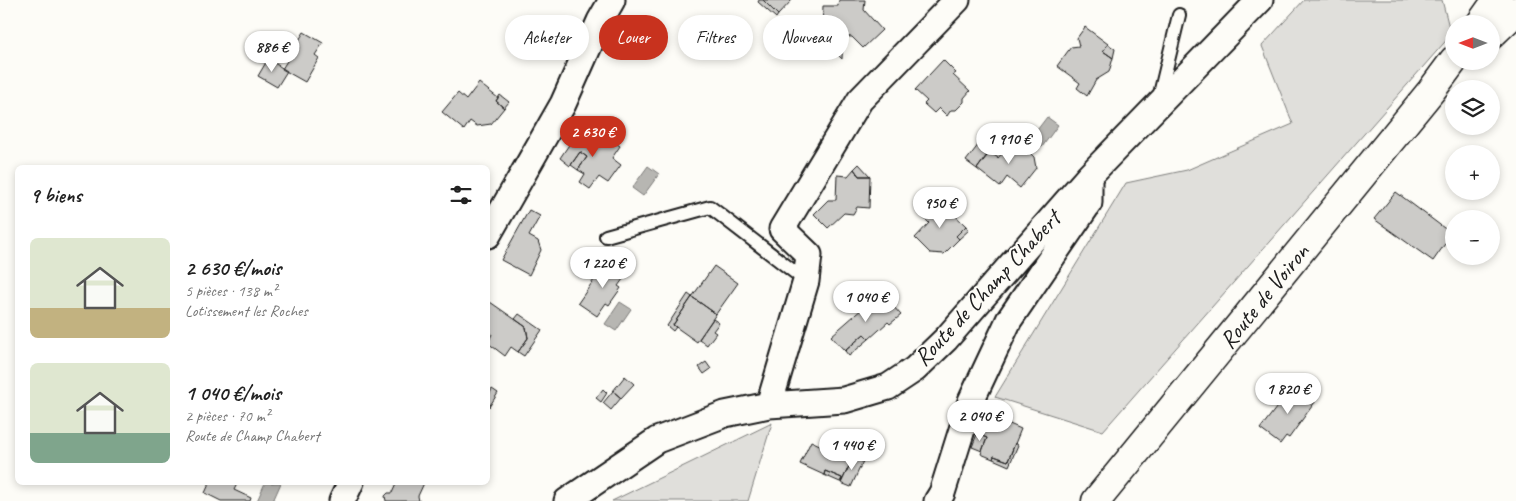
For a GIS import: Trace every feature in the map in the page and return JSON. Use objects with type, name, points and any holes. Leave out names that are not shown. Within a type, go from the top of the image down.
[{"type":"main road","points":[[1486,15],[1497,0]]},
{"type":"main road","points":[[1500,26],[1516,11]]},
{"type":"main road","name":"Route de Voiron","points":[[1096,501],[1431,92],[1447,70]]},
{"type":"main road","name":"Route de Voiron","points":[[1431,92],[1454,70]]},
{"type":"street","points":[[490,232],[563,104],[600,21],[612,0]]},
{"type":"street","points":[[769,405],[806,281],[809,255],[782,229],[860,100],[956,0]]},
{"type":"street","name":"Route de Champ Chabert","points":[[567,501],[657,440],[725,414],[769,405],[844,400],[888,388],[915,368],[946,339],[1089,176],[1260,0]]},
{"type":"street","points":[[937,501],[942,493],[971,401],[1005,330],[1089,203],[1089,176]]},
{"type":"street","points":[[342,501],[350,485]]},
{"type":"lane","points":[[1156,108],[1179,15]]},
{"type":"lane","points":[[606,236],[710,207],[806,281]]},
{"type":"shaded area","points":[[1304,0],[1442,0],[1446,15],[1445,42],[1103,431],[995,397],[1126,183],[1187,170],[1293,124],[1262,46]]},
{"type":"shaded area","points":[[1047,117],[1058,125],[1042,147],[1033,143],[1031,138]]},
{"type":"shaded area","points":[[648,166],[659,174],[643,196],[632,188]]},
{"type":"shaded area","points":[[620,302],[631,309],[616,331],[605,324]]},
{"type":"shaded area","points":[[772,423],[748,501],[612,501]]},
{"type":"shaded area","points":[[264,485],[280,485],[273,501],[257,501]]},
{"type":"building","points":[[763,0],[778,15],[773,15],[758,2]]},
{"type":"building","points":[[763,0],[792,0],[778,15]]},
{"type":"building","points":[[839,0],[865,0],[864,10],[882,30],[863,48],[852,37],[849,37],[849,15],[823,15],[823,6],[838,6]]},
{"type":"building","points":[[1085,27],[1108,44],[1103,51],[1113,58],[1109,72],[1096,80],[1087,96],[1077,88],[1080,83],[1057,66],[1071,47],[1079,46],[1077,38]]},
{"type":"building","points":[[304,32],[323,43],[315,55],[319,58],[305,82],[282,69],[293,51],[296,52],[299,47],[296,45]]},
{"type":"building","points":[[1108,44],[1115,49],[1113,58],[1103,51]]},
{"type":"building","points":[[268,59],[287,71],[277,87],[258,76]]},
{"type":"building","points":[[943,60],[956,73],[953,75],[970,91],[964,98],[964,102],[956,110],[951,110],[947,116],[939,108],[934,113],[924,104],[927,101],[915,90]]},
{"type":"building","points":[[479,83],[498,98],[496,101],[504,108],[491,124],[477,126],[470,121],[464,130],[442,112],[458,93],[466,100]]},
{"type":"building","points":[[500,95],[509,102],[504,108],[496,101]]},
{"type":"building","points":[[579,130],[597,143],[603,134],[620,146],[612,158],[621,165],[608,183],[599,177],[590,189],[580,182],[585,174],[578,170],[587,157],[580,152],[570,166],[560,158]]},
{"type":"building","points":[[1015,138],[1034,157],[1036,168],[1020,188],[1007,177],[1000,187],[977,169],[990,152],[998,158]]},
{"type":"building","points":[[979,144],[989,152],[977,169],[966,161]]},
{"type":"building","points":[[580,152],[587,157],[578,170],[571,165]]},
{"type":"building","points":[[859,164],[870,176],[859,176],[854,169]]},
{"type":"building","points":[[854,169],[859,176],[870,176],[869,208],[857,207],[853,214],[844,213],[828,228],[814,214],[828,200],[836,200],[837,175],[848,176]]},
{"type":"building","points":[[1396,192],[1445,229],[1445,244],[1433,261],[1374,219]]},
{"type":"building","points":[[937,198],[966,226],[956,236],[959,239],[944,254],[930,253],[915,238],[929,223],[920,214]]},
{"type":"building","points":[[529,210],[540,216],[529,236],[538,241],[541,250],[529,275],[501,260]]},
{"type":"building","points":[[966,226],[969,230],[959,239],[956,236]]},
{"type":"building","points":[[607,261],[626,275],[618,286],[621,288],[609,305],[606,303],[597,316],[578,303]]},
{"type":"building","points":[[714,266],[738,283],[716,314],[692,297]]},
{"type":"building","points":[[688,294],[692,297],[673,325],[676,327],[673,331],[667,326]]},
{"type":"building","points":[[884,296],[901,315],[890,324],[888,322],[869,339],[864,334],[845,351],[831,336],[871,301],[874,305]]},
{"type":"building","points":[[692,297],[716,314],[697,342],[673,325]]},
{"type":"building","points":[[490,302],[526,327],[528,338],[518,352],[511,347],[505,356],[490,345],[492,334],[490,332]]},
{"type":"building","points":[[519,314],[542,330],[524,356],[518,352],[528,338],[526,327],[515,319]]},
{"type":"building","points":[[713,319],[719,323],[713,331],[716,333],[707,345],[699,339]]},
{"type":"building","points":[[864,334],[869,339],[849,356],[845,351]]},
{"type":"building","points":[[706,362],[711,369],[704,374],[699,367]]},
{"type":"building","points":[[625,376],[634,384],[621,398],[613,391]]},
{"type":"building","points":[[1293,386],[1315,402],[1289,438],[1286,436],[1280,444],[1260,429]]},
{"type":"building","points":[[492,389],[498,393],[490,405],[490,393]]},
{"type":"building","points":[[603,389],[607,393],[601,402],[596,398]]},
{"type":"building","points":[[613,391],[621,398],[611,410],[603,403]]},
{"type":"building","points":[[987,410],[998,414],[996,418],[1021,429],[1008,461],[994,456],[993,459],[981,454],[987,438],[977,434]]},
{"type":"building","points":[[977,434],[987,438],[982,451],[972,447]]},
{"type":"building","points":[[811,441],[852,460],[841,483],[842,478],[825,471],[824,475],[800,464]]},
{"type":"building","points":[[1015,443],[1018,445],[1009,466],[993,459],[994,456],[1008,461]]},
{"type":"building","points":[[852,455],[863,461],[851,487],[841,483],[852,460],[850,459]]},
{"type":"building","points":[[825,471],[842,478],[840,482],[824,475]]},
{"type":"building","points":[[209,485],[236,485],[234,490],[251,498],[250,501],[221,501],[205,493]]},
{"type":"building","points":[[396,485],[423,485],[418,496],[419,501],[386,501],[385,496],[388,493],[392,493]]}]
